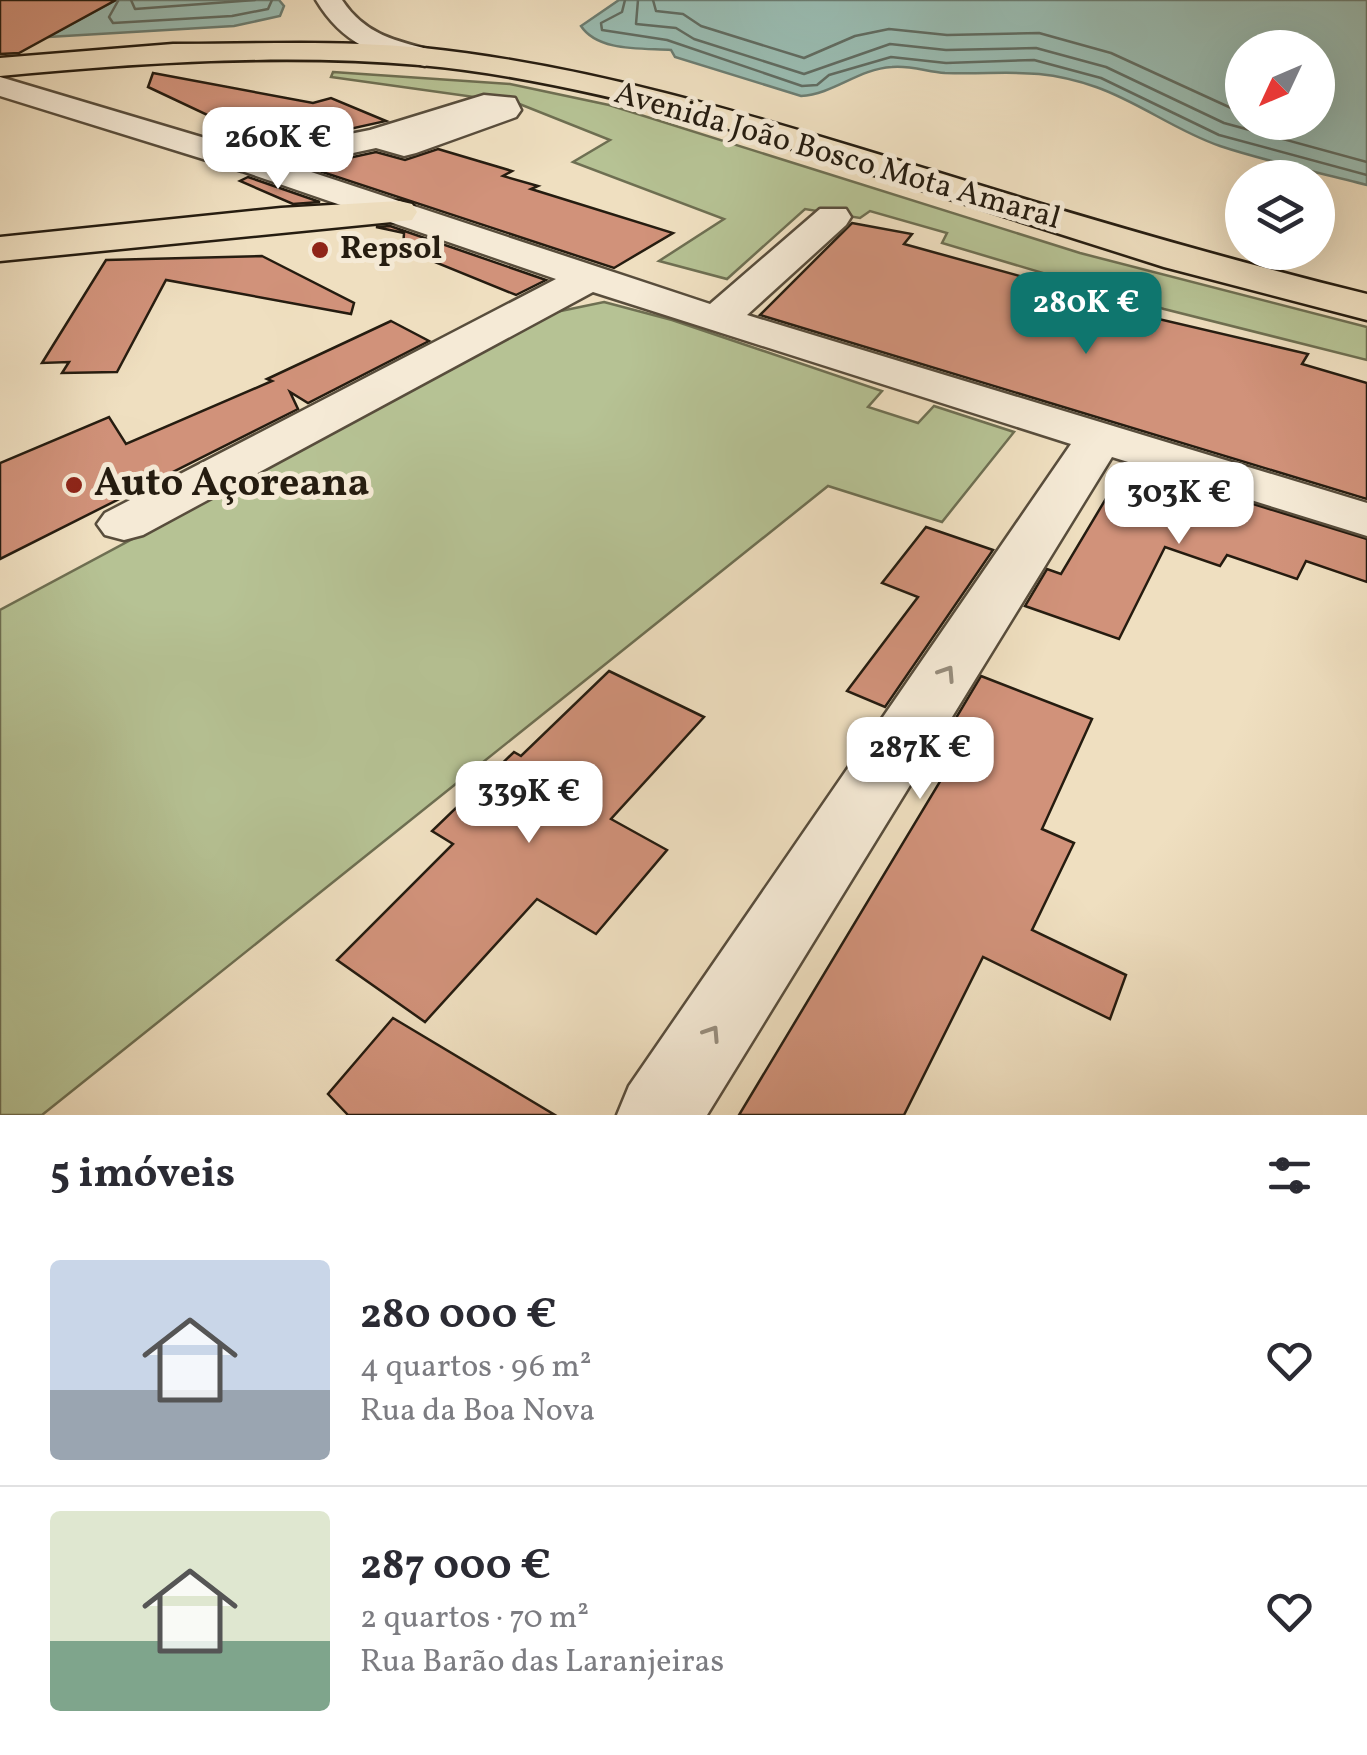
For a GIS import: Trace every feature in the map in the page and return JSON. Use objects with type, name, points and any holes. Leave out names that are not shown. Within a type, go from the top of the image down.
[{"type":"main road","name":"Avenida João Bosco Mota Amaral","points":[[0,66],[266,50],[424,56],[702,110],[1178,258],[1367,307]]},
{"type":"main road","name":"Avenida João Bosco Mota Amaral","points":[[0,74],[261,61],[537,76]]},
{"type":"main road","points":[[281,218],[322,186]]},
{"type":"main road","points":[[0,249],[281,218],[399,212]]},
{"type":"street","points":[[329,0],[342,25],[364,40],[424,56]]},
{"type":"street","points":[[0,86],[322,186],[717,320],[1367,520]]},
{"type":"street","points":[[254,164],[377,138]]},
{"type":"street","points":[[717,320],[833,217]]},
{"type":"street","points":[[124,524],[592,276]]},
{"type":"street","points":[[658,1115],[1100,437]]},
{"type":"green space","points":[[333,72],[510,84],[609,105],[1080,253],[1367,327],[1367,360],[1164,309],[942,243],[947,233],[870,211],[860,218],[805,209],[727,279],[659,261],[724,219],[573,162],[610,140],[517,103],[331,77]]},
{"type":"green space","points":[[604,302],[672,320],[882,391],[868,407],[918,423],[934,406],[1014,432],[942,522],[828,486],[42,1115],[0,1115],[0,610],[556,312]]},
{"type":"water","points":[[116,0],[279,0],[284,6],[280,16],[234,26],[48,37]]},
{"type":"water","points":[[619,0],[1367,0],[1367,185],[1335,177],[1335,160],[1268,160],[1220,146],[1112,93],[1055,76],[945,73],[892,67],[801,96],[675,57],[671,50],[610,44],[581,26]]},
{"type":"building","points":[[0,0],[116,0],[19,53],[0,54]]},
{"type":"building","points":[[153,73],[313,103],[331,98],[386,121],[273,146],[148,87]]},
{"type":"building","points":[[438,149],[512,171],[503,176],[538,186],[531,189],[673,233],[614,268],[307,167],[376,152],[405,160]]},
{"type":"building","points":[[248,177],[320,202],[293,204],[240,181]]},
{"type":"building","points":[[852,223],[912,234],[904,244],[1034,280],[1026,288],[1308,354],[1302,364],[1367,383],[1367,499],[760,315]]},
{"type":"building","points":[[390,226],[546,280],[516,295],[403,249],[404,233],[376,227]]},
{"type":"building","name":"Auto Açoreana","points":[[262,256],[354,303],[351,314],[166,280],[117,372],[62,373],[69,362],[42,363],[106,260]]},
{"type":"building","name":"Auto Açoreana","points":[[391,321],[429,341],[308,403],[290,392],[298,409],[0,559],[0,463],[109,417],[126,444],[272,381],[267,379]]},
{"type":"building","points":[[1126,465],[1367,539],[1367,582],[1306,561],[1297,579],[1227,555],[1220,566],[1165,547],[1119,639],[1025,606],[1047,569],[1061,574]]},
{"type":"building","points":[[926,527],[993,550],[885,707],[847,691],[918,597],[882,583]]},
{"type":"building","points":[[609,671],[704,717],[611,819],[667,850],[596,934],[537,899],[425,1022],[337,960],[453,844],[432,831],[514,752],[521,756]]},
{"type":"building","points":[[981,676],[1092,719],[1042,829],[1074,843],[1032,930],[1126,975],[1110,1019],[983,957],[904,1115],[739,1115],[965,740],[947,733]]},
{"type":"building","points":[[393,1018],[555,1115],[348,1115],[328,1094]]},
{"type":"place","name":"Repsol","points":[[320,250]]},
{"type":"place","name":"Auto Açoreana","points":[[74,485]]}]
